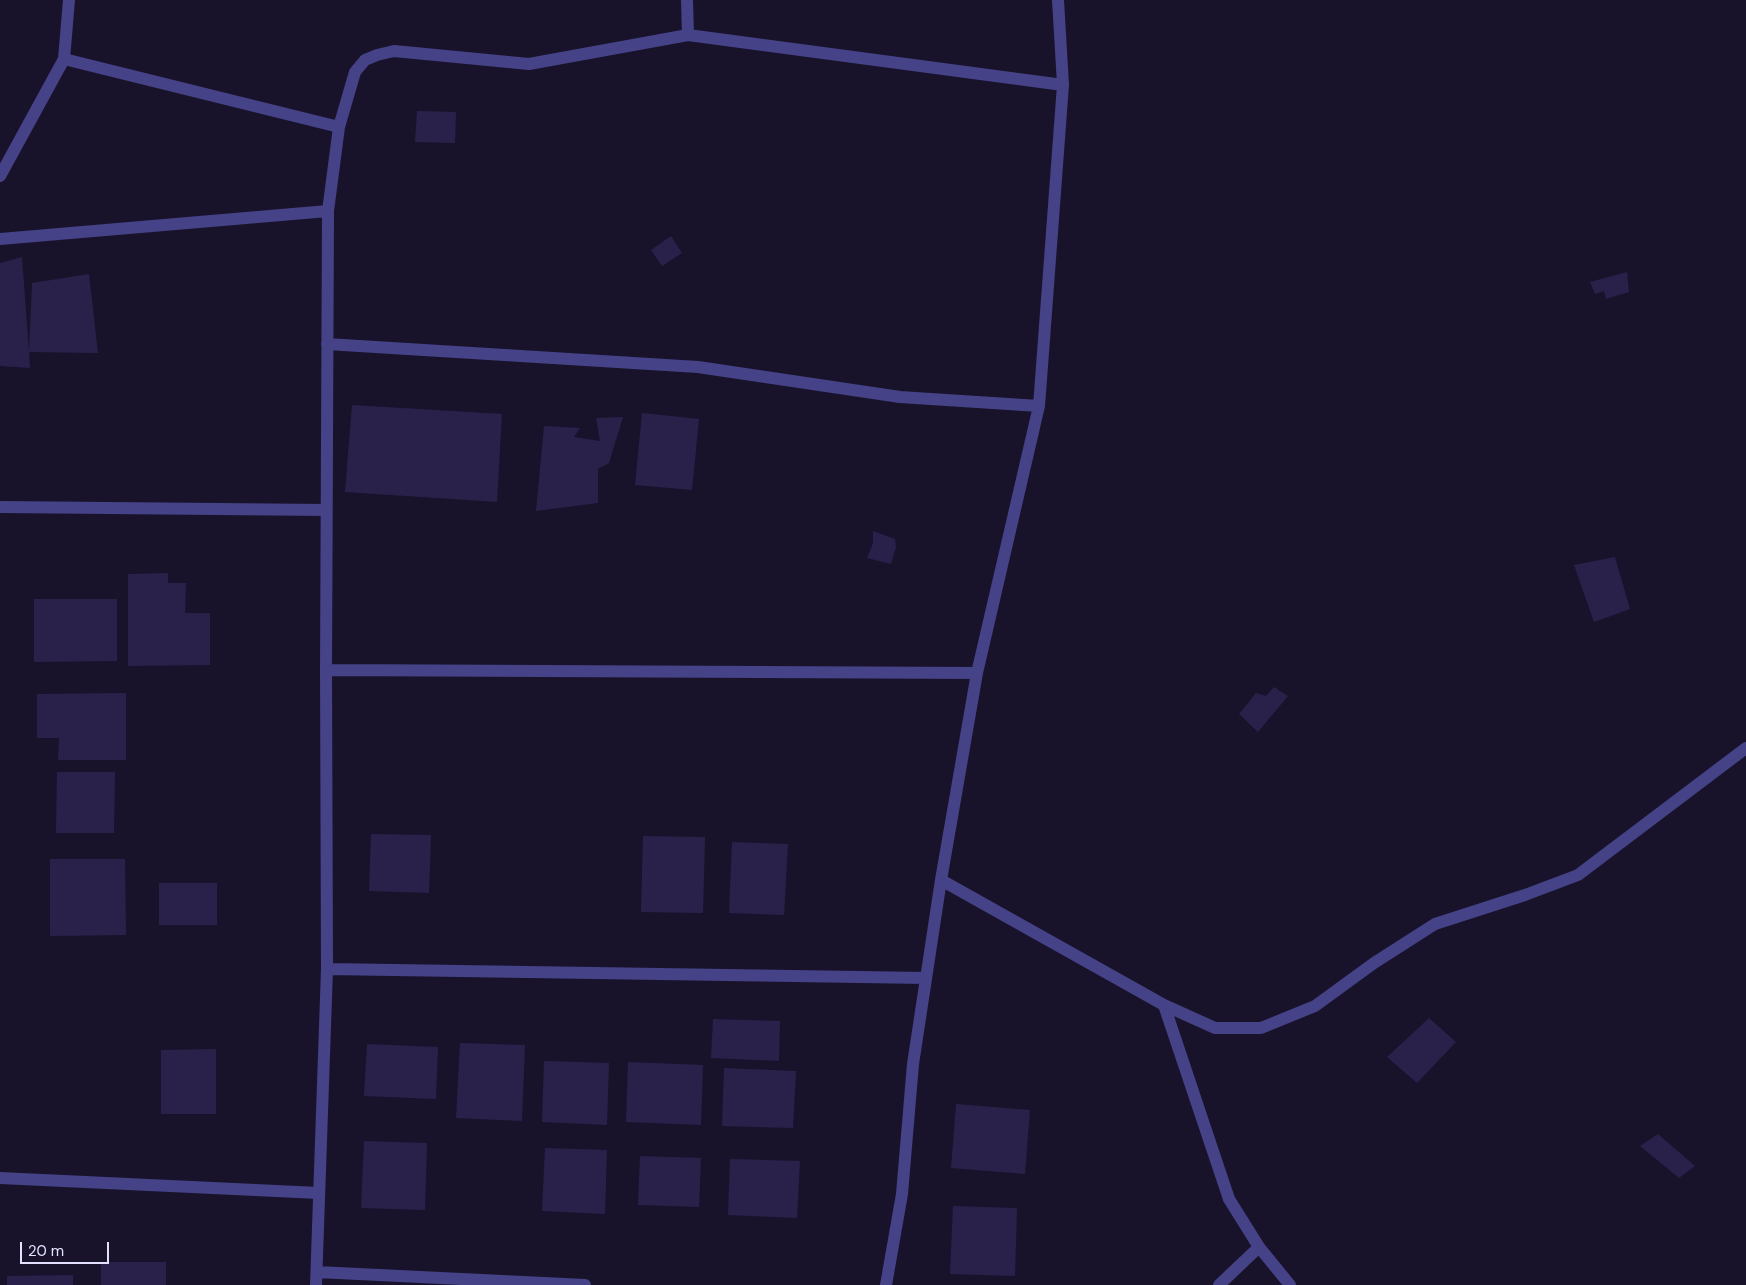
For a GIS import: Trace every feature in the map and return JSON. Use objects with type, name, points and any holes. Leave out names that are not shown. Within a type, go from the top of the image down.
[{"type":"street","points":[[0,176],[64,59],[69,0]]},
{"type":"street","points":[[688,0],[688,35]]},
{"type":"street","points":[[886,1285],[902,1194],[913,1064],[941,880],[977,673],[1039,406],[1063,85],[1058,0]]},
{"type":"street","points":[[316,1285],[327,970],[326,344],[328,211],[339,127],[355,72],[365,60],[394,51],[529,64],[688,35],[1063,85]]},
{"type":"street","points":[[64,59],[339,127]]},
{"type":"street","points":[[0,239],[328,211]]},
{"type":"street","points":[[326,344],[698,367],[900,397],[1039,406]]},
{"type":"street","points":[[0,506],[326,510]]},
{"type":"street","points":[[326,670],[977,673]]},
{"type":"street","points":[[941,880],[1164,1005],[1215,1028],[1261,1028],[1315,1006],[1374,963],[1435,924],[1526,895],[1578,875],[1746,748]]},
{"type":"street","points":[[327,970],[926,978]]},
{"type":"street","points":[[1164,1005],[1229,1199],[1259,1247],[1290,1285]]},
{"type":"street","points":[[0,1178],[319,1193]]},
{"type":"street","points":[[1219,1285],[1259,1247]]},
{"type":"street","points":[[317,1272],[585,1285]]},
{"type":"building","points":[[417,111],[456,112],[455,143],[415,142]]},
{"type":"building","points":[[671,236],[682,253],[662,266],[651,250]]},
{"type":"building","points":[[22,257],[30,368],[0,366],[0,263]]},
{"type":"building","points":[[1627,272],[1629,292],[1606,299],[1604,291],[1595,294],[1590,282]]},
{"type":"building","points":[[89,274],[98,353],[29,352],[32,283]]},
{"type":"building","points":[[352,405],[502,414],[497,502],[345,492]]},
{"type":"building","points":[[642,413],[699,419],[692,490],[635,485]]},
{"type":"building","points":[[623,417],[609,463],[598,469],[598,503],[536,511],[544,426],[580,428],[574,437],[600,441],[596,418]]},
{"type":"building","points":[[873,531],[895,539],[896,547],[891,564],[867,558],[873,543]]},
{"type":"building","points":[[1615,557],[1630,609],[1594,622],[1574,565]]},
{"type":"building","points":[[168,573],[168,583],[186,583],[185,613],[210,613],[210,665],[128,666],[128,574]]},
{"type":"building","points":[[34,599],[117,599],[117,661],[34,662]]},
{"type":"building","points":[[1274,687],[1288,696],[1258,732],[1239,714],[1256,693],[1266,696]]},
{"type":"building","points":[[126,693],[126,760],[58,760],[59,738],[37,738],[37,694]]},
{"type":"building","points":[[57,772],[115,772],[114,833],[56,833]]},
{"type":"building","points":[[371,834],[431,835],[429,893],[369,891]]},
{"type":"building","points":[[643,836],[705,837],[703,913],[641,912]]},
{"type":"building","points":[[732,842],[788,844],[784,915],[729,913]]},
{"type":"building","points":[[50,859],[125,859],[126,935],[50,936]]},
{"type":"building","points":[[159,883],[217,883],[217,925],[159,925]]},
{"type":"building","points":[[1429,1018],[1456,1042],[1417,1083],[1387,1057]]},
{"type":"building","points":[[713,1019],[780,1021],[779,1061],[711,1058]]},
{"type":"building","points":[[460,1043],[525,1045],[522,1121],[456,1118]]},
{"type":"building","points":[[367,1044],[438,1047],[436,1099],[364,1096]]},
{"type":"building","points":[[216,1049],[216,1114],[161,1114],[161,1050]]},
{"type":"building","points":[[544,1061],[609,1063],[607,1125],[542,1122]]},
{"type":"building","points":[[628,1062],[703,1065],[701,1125],[626,1122]]},
{"type":"building","points":[[724,1068],[796,1071],[793,1128],[722,1126]]},
{"type":"building","points":[[956,1104],[1030,1110],[1025,1174],[951,1168]]},
{"type":"building","points":[[1658,1134],[1695,1166],[1679,1178],[1640,1146]]},
{"type":"building","points":[[364,1141],[427,1143],[425,1210],[361,1208]]},
{"type":"building","points":[[545,1148],[607,1150],[605,1214],[542,1211]]},
{"type":"building","points":[[640,1156],[701,1158],[699,1207],[638,1205]]},
{"type":"building","points":[[730,1159],[800,1161],[797,1218],[728,1215]]},
{"type":"building","points":[[953,1206],[1017,1208],[1015,1276],[950,1274]]},
{"type":"building","points":[[101,1262],[166,1262],[166,1285],[101,1285]]},
{"type":"building","points":[[73,1275],[73,1285],[7,1285],[7,1276]]}]
